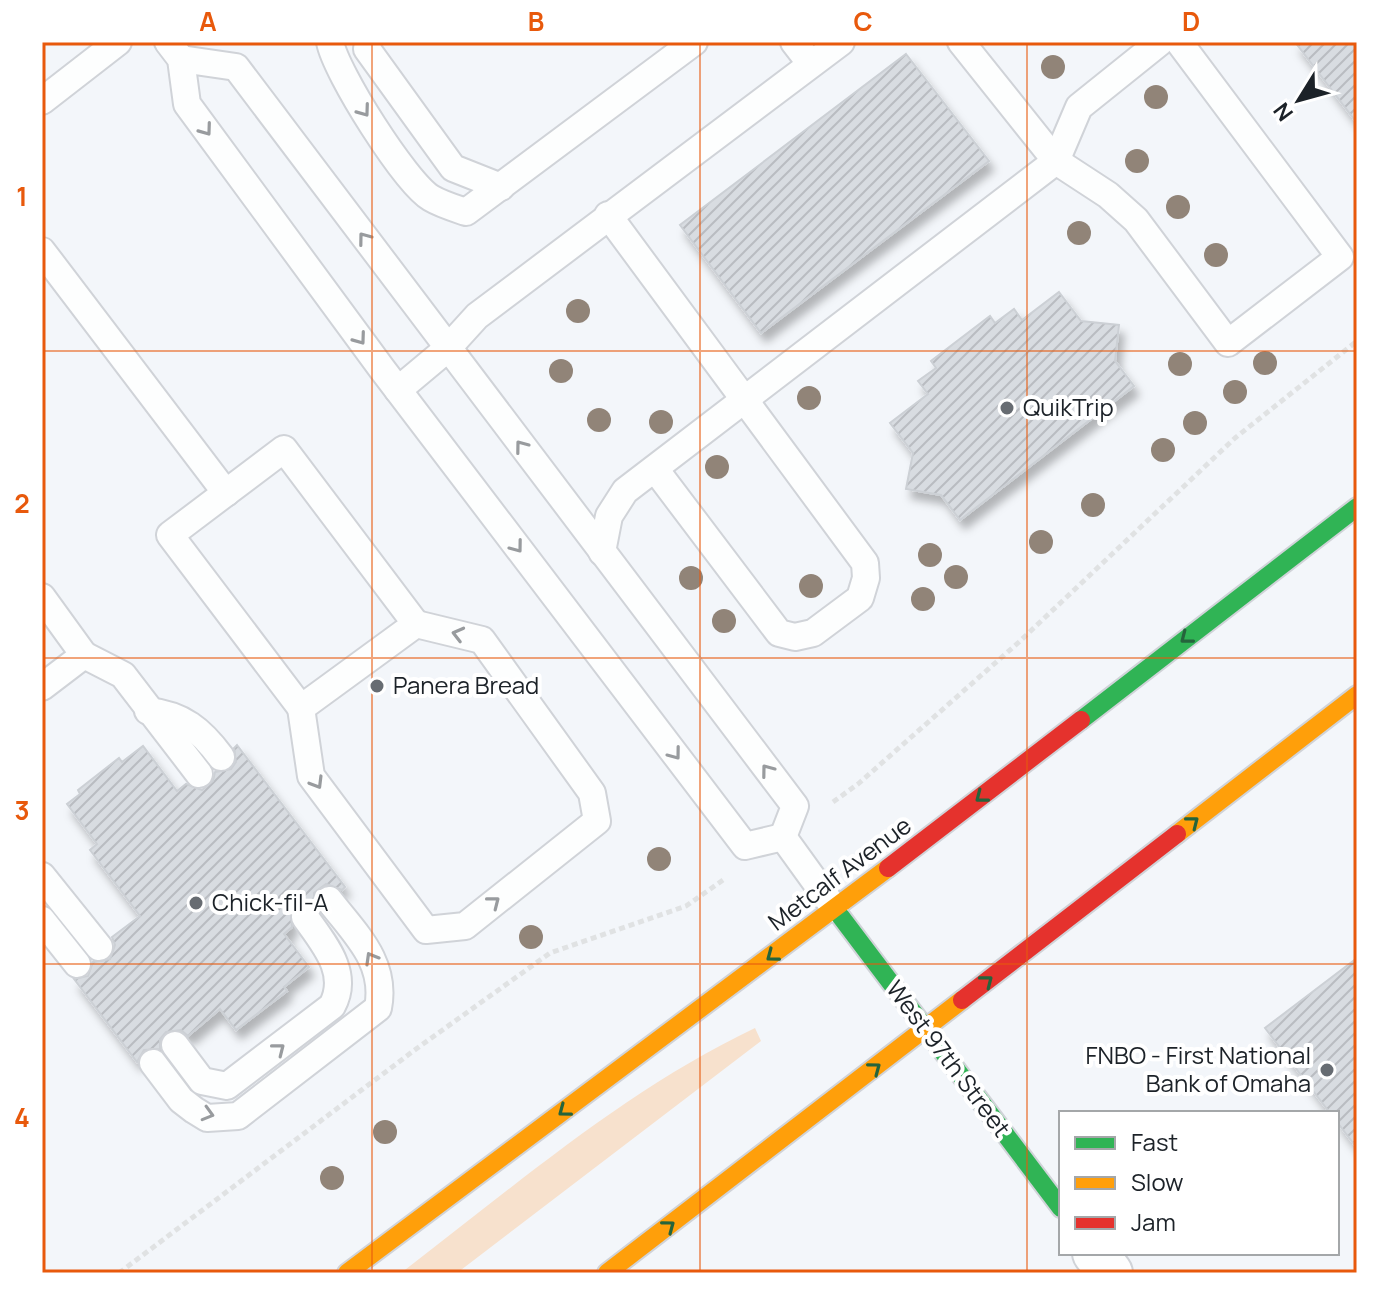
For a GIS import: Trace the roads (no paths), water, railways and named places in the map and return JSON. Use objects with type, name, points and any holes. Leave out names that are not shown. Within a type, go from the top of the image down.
[{"type":"main road","name":"Metcalf Avenue","points":[[347,1273],[835,909],[1357,507]]},
{"type":"main road","points":[[607,1273],[1357,695]]},
{"type":"main road","name":"West 97th Street","points":[[835,909],[1059,1205]]},
{"type":"street","points":[[1096,1255],[1110,1273]]},
{"type":"lane","points":[[42,101],[118,42]]},
{"type":"lane","points":[[330,42],[333,61],[352,96],[429,197],[466,212],[501,187],[662,52],[694,42]]},
{"type":"lane","points":[[368,42],[367,49],[453,168],[501,187]]},
{"type":"lane","points":[[794,42],[811,64]]},
{"type":"lane","points":[[398,390],[447,349],[477,316],[841,42]]},
{"type":"lane","points":[[961,42],[1056,161],[1108,195],[1136,220],[1228,343],[1340,257],[1179,42]]},
{"type":"lane","points":[[602,552],[609,516],[625,491],[1056,161],[1079,107],[1160,42]]},
{"type":"lane","points":[[174,50],[236,67],[795,806],[783,837],[745,846],[398,390],[187,104],[174,50]]},
{"type":"lane","points":[[608,215],[865,563],[866,578],[860,598],[813,633],[795,637],[779,633],[655,469]]},
{"type":"lane","points":[[42,251],[226,493]]},
{"type":"lane","points":[[284,449],[416,624],[482,640],[592,793],[597,821],[465,926],[426,930],[311,776],[301,708],[170,535],[284,449]]},
{"type":"lane","points":[[42,597],[84,655],[123,675],[199,774]]},
{"type":"lane","points":[[301,708],[416,624]]},
{"type":"lane","points":[[42,687],[84,655]]},
{"type":"lane","points":[[148,711],[170,713],[186,721],[203,733],[221,757]]},
{"type":"lane","points":[[783,837],[835,909]]},
{"type":"lane","points":[[42,876],[99,947]]},
{"type":"lane","points":[[153,1063],[181,1100],[194,1110],[207,1118],[238,1116],[378,1008],[380,975],[370,954],[329,900]]},
{"type":"lane","points":[[175,1045],[202,1081],[227,1086],[332,1006],[339,994],[337,971],[331,954],[305,917]]},
{"type":"lane","points":[[42,920],[77,964]]},
{"type":"place","name":"QuikTrip","points":[[1007,408]]},
{"type":"place","name":"Panera Bread","points":[[377,686]]},
{"type":"place","name":"Chick-fil-A","points":[[196,903]]},
{"type":"place","name":"FNBO - First National Bank of Omaha","points":[[1327,1070]]}]
